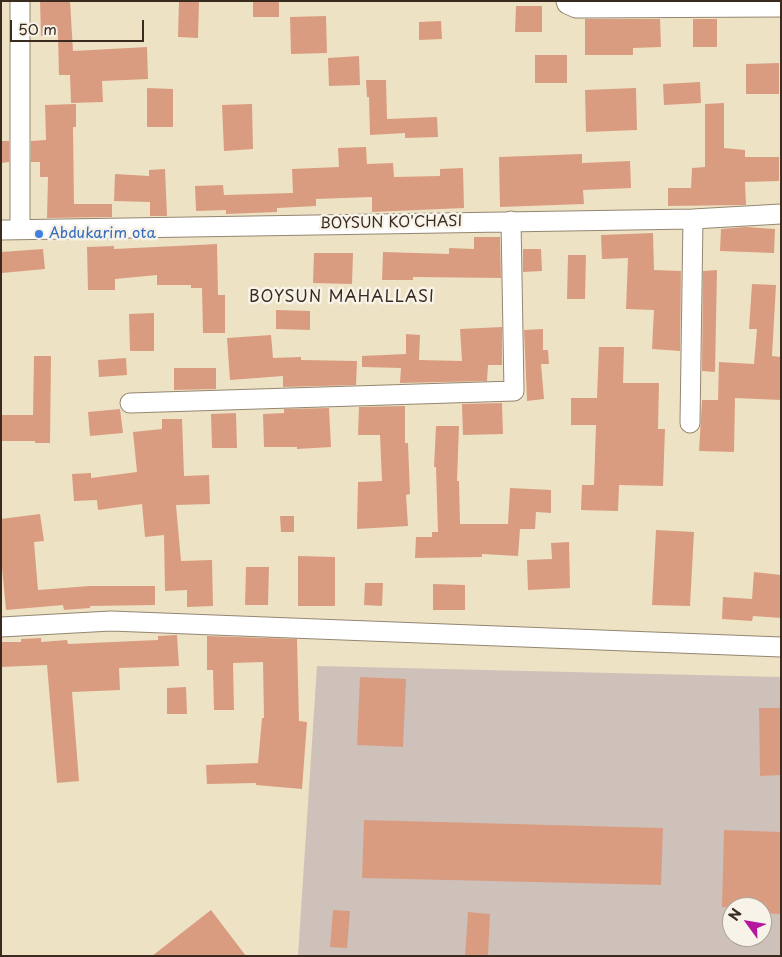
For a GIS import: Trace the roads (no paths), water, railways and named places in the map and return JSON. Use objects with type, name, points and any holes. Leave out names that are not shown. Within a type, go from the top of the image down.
[{"type":"street","points":[[10,230],[20,1]]},
{"type":"street","points":[[566,1],[567,4],[576,8],[689,5],[781,8]]},
{"type":"street","name":"BOYSUN KO'CHASI","points":[[10,230],[693,218],[781,214]]},
{"type":"street","points":[[690,422],[693,218]]},
{"type":"street","points":[[130,403],[514,391],[511,221]]},
{"type":"street","points":[[1,626],[111,621],[781,647]]},
{"type":"place","name":"Abdukarim ota","points":[[39,234]]},
{"type":"district","name":"BOYSUN MAHALLASI","points":[[342,298]]}]
